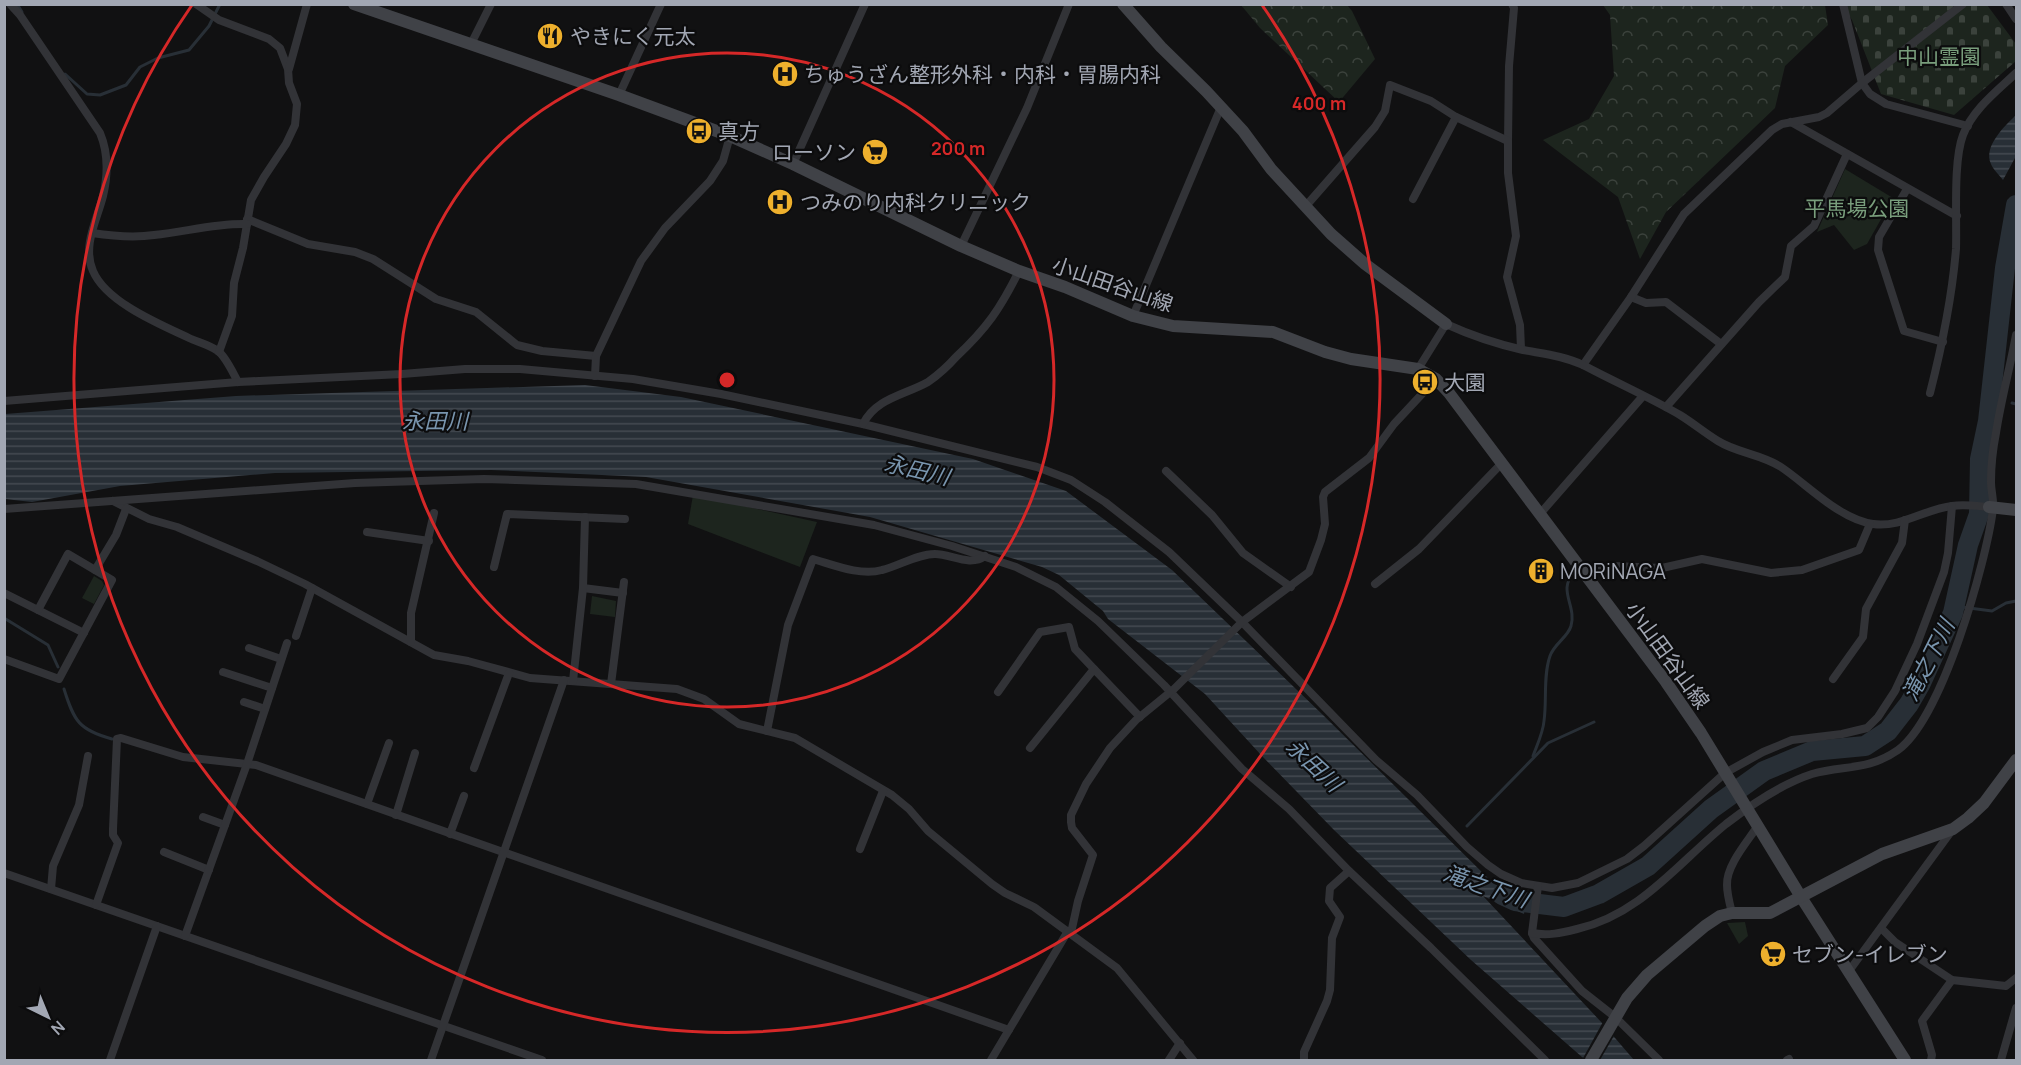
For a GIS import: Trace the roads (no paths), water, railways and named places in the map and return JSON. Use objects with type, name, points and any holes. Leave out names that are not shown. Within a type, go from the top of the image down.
[{"type":"main road","name":"小山田谷山線","points":[[354,4],[620,95],[730,136],[793,164],[961,246],[1018,271],[1065,287],[1133,315],[1173,326],[1273,332],[1325,352],[1351,359],[1418,369],[1436,379],[1449,393],[1666,682],[1701,733],[1757,827],[1905,1060]]},
{"type":"main road","points":[[1123,4],[1161,47],[1243,131],[1271,169],[1331,234],[1365,264],[1446,324]]},
{"type":"main road","points":[[1991,507],[2016,510]]},
{"type":"main road","points":[[1591,1060],[1627,998],[1647,975],[1705,926],[1720,916],[1770,913],[1882,854],[1953,829],[1968,819],[1984,803],[2016,760]]},
{"type":"street","points":[[10,4],[54,64],[100,133],[105,145],[104,193],[88,245],[89,259],[100,284],[111,294],[167,328],[219,352],[238,382]]},
{"type":"street","points":[[196,4],[219,20],[269,39],[280,48],[297,104],[295,125],[286,144],[251,200],[234,283],[232,316],[219,352]]},
{"type":"street","points":[[288,69],[307,4]]},
{"type":"street","points":[[471,44],[491,4]]},
{"type":"street","points":[[620,95],[661,4]]},
{"type":"street","points":[[793,164],[865,4]]},
{"type":"street","points":[[961,246],[1027,108],[1069,4]]},
{"type":"street","points":[[1512,4],[1514,8],[1509,66],[1508,173],[1516,236],[1507,277],[1520,325],[1521,349]]},
{"type":"street","points":[[1843,4],[1862,83],[1870,94],[1886,105],[1968,126]]},
{"type":"street","points":[[1583,364],[1631,297],[1684,214],[1772,130],[1791,122],[1819,117],[1827,113],[1963,4]]},
{"type":"street","points":[[2006,4],[2016,19]]},
{"type":"street","points":[[1930,393],[1943,342],[1956,250],[1958,162],[1962,136],[1982,105],[2016,73]]},
{"type":"street","points":[[1305,207],[1375,127],[1385,111],[1390,85],[1431,101],[1456,117],[1508,141]]},
{"type":"street","points":[[1133,315],[1221,107]]},
{"type":"street","points":[[1413,199],[1456,117]]},
{"type":"street","points":[[1791,122],[1957,216]]},
{"type":"street","points":[[595,376],[596,356],[651,245],[710,181],[723,160],[730,136]]},
{"type":"street","points":[[1665,407],[1785,277],[1791,246],[1814,226],[1846,154]]},
{"type":"street","points":[[1907,189],[1879,237],[1878,250],[1904,331],[1943,342]]},
{"type":"street","points":[[92,233],[111,236],[151,236],[247,221],[308,244],[355,252],[373,259],[436,299],[476,312],[517,345],[542,351],[596,356]]},
{"type":"street","points":[[863,424],[868,414],[877,406],[928,381],[973,342],[995,316],[1018,271]]},
{"type":"street","points":[[1631,297],[1646,303],[1666,302],[1721,344]]},
{"type":"street","points":[[1418,369],[1446,324],[1464,332],[1521,349],[1567,358],[1583,364],[1665,407],[1718,442],[1735,450],[1764,458],[1837,509],[1870,524],[1885,525],[1921,513],[1956,506],[1991,507]]},
{"type":"street","points":[[1532,933],[1551,934],[1592,926],[1634,906],[1745,807],[1778,789],[1814,774],[1867,766],[1900,748],[1911,738],[1923,722],[1940,690],[1983,560],[1991,507],[1996,434],[2016,335]]},
{"type":"street","points":[[4,401],[238,382],[465,369],[519,369],[633,379],[721,394],[863,424],[1037,467],[1071,480],[1105,502],[1168,552],[1242,622],[1376,760],[1417,795],[1467,847],[1501,874],[1521,883],[1552,888],[1578,884],[1627,859],[1726,775],[1763,752],[1792,740],[1842,734],[1867,728],[1878,717],[1895,692],[1908,663],[1944,572],[1956,506]]},
{"type":"street","points":[[991,1060],[1069,932],[1093,855],[1072,828],[1071,815],[1086,784],[1106,753],[1140,717],[1172,690],[1242,622],[1292,587],[1309,572],[1325,524],[1323,497],[1325,492],[1369,458],[1394,424],[1436,379]]},
{"type":"street","points":[[1539,515],[1643,396]]},
{"type":"street","points":[[1375,584],[1419,549],[1501,464]]},
{"type":"street","points":[[1166,471],[1212,515],[1243,553],[1292,587]]},
{"type":"street","points":[[4,508],[355,483],[484,479],[636,484],[874,525],[1016,567],[1044,580],[1077,603],[1172,690],[1242,769],[1289,809],[1349,871],[1545,1060]]},
{"type":"street","points":[[113,501],[149,519],[177,527],[257,561],[312,588],[434,655],[468,661],[530,678],[666,688],[693,694],[715,706],[739,724],[795,738],[909,809],[928,831],[992,884],[1034,907],[1117,968],[1193,1060]]},
{"type":"street","points":[[95,570],[116,536],[126,509]]},
{"type":"street","points":[[411,642],[411,613],[435,513]]},
{"type":"street","points":[[494,567],[507,514],[625,519]]},
{"type":"street","points":[[431,1060],[504,853],[569,681],[583,588],[585,517]]},
{"type":"street","points":[[1833,679],[1863,637],[1866,609],[1902,543],[1905,520]]},
{"type":"street","points":[[1585,575],[1613,566],[1662,568],[1702,559],[1772,573],[1802,570],[1858,550],[1870,524]]},
{"type":"street","points":[[367,531],[429,542]]},
{"type":"street","points":[[4,658],[59,679],[112,580],[68,554],[38,610]]},
{"type":"street","points":[[767,731],[788,625],[813,559],[858,571],[878,571],[934,554],[970,561],[985,556]]},
{"type":"street","points":[[611,684],[624,582]]},
{"type":"street","points":[[296,636],[312,588]]},
{"type":"street","points":[[583,588],[623,593]]},
{"type":"street","points":[[4,593],[84,633]]},
{"type":"street","points":[[998,692],[1040,632],[1069,627],[1076,649],[1140,717]]},
{"type":"street","points":[[185,936],[247,764],[287,643]]},
{"type":"street","points":[[249,648],[281,659]]},
{"type":"street","points":[[1030,748],[1094,669]]},
{"type":"street","points":[[223,672],[272,688]]},
{"type":"street","points":[[474,768],[509,673]]},
{"type":"street","points":[[244,702],[265,709]]},
{"type":"street","points":[[96,905],[118,843],[113,835],[113,829],[117,739],[121,738],[183,757],[256,765],[1009,1030]]},
{"type":"street","points":[[367,804],[390,743]]},
{"type":"street","points":[[396,815],[408,783],[415,753]]},
{"type":"street","points":[[51,889],[53,866],[79,805],[88,756]]},
{"type":"street","points":[[860,849],[883,791]]},
{"type":"street","points":[[450,834],[464,796]]},
{"type":"street","points":[[203,817],[225,825]]},
{"type":"street","points":[[1732,914],[1726,886],[1728,876],[1737,856],[1757,827]]},
{"type":"street","points":[[1849,971],[1953,829]]},
{"type":"street","points":[[164,852],[209,870]]},
{"type":"street","points":[[1304,1060],[1304,1052],[1330,990],[1332,938],[1340,917],[1329,901],[1330,888],[1349,871]]},
{"type":"street","points":[[4,873],[542,1060]]},
{"type":"street","points":[[1538,886],[1532,933],[1539,945],[1582,991],[1615,1017],[1659,1060]]},
{"type":"street","points":[[110,1060],[157,926]]},
{"type":"street","points":[[1881,928],[1894,942],[1952,980],[2006,986],[2016,978]]},
{"type":"street","points":[[1931,1060],[1932,1055],[1922,1021],[1952,980]]},
{"type":"street","points":[[2001,1060],[2016,1008]]},
{"type":"street","points":[[1169,1060],[1179,1043]]},
{"type":"water","points":[[2016,115],[2016,156],[2003,180],[1991,164],[1990,150],[1996,137]]},
{"type":"water","name":"永田川","points":[[585,385],[681,397],[973,459],[1066,491],[1172,570],[1494,884],[1526,897],[1524,914],[1483,896],[1634,1060],[1587,1060],[1582,1057],[1471,960],[1334,830],[1205,694],[1108,619],[1103,611],[1059,575],[1042,567],[870,517],[646,477],[491,470],[275,473],[120,486],[32,502],[5,499],[5,414],[236,396]]},
{"type":"waterway","points":[[17,4],[22,12]]},
{"type":"waterway","points":[[65,74],[87,94],[100,95],[126,85],[140,67],[158,58],[189,50],[209,26],[220,4]]},
{"type":"waterway","name":"滝之下川","points":[[1502,895],[1515,901],[1564,907],[1599,894],[1648,866],[1711,809],[1764,771],[1812,751],[1865,746],[1888,731],[1909,704],[1953,613],[1968,545],[1979,514],[1980,459],[1988,421],[2005,268],[2016,205]]},
{"type":"waterway","points":[[2012,403],[2016,404]]},
{"type":"waterway","points":[[1533,756],[1543,725],[1550,656],[1571,626],[1572,612],[1567,586],[1574,573]]},
{"type":"waterway","points":[[1954,606],[1992,611],[2006,603],[2016,601]]},
{"type":"waterway","points":[[4,618],[48,645],[58,667]]},
{"type":"waterway","points":[[64,689],[79,723],[92,732],[112,739]]},
{"type":"waterway","points":[[1467,826],[1548,743],[1594,722]]},
{"type":"place","name":"やきにく元太","points":[[550,36]]},
{"type":"place","name":"ちゅうざん整形外科・内科・胃腸内科","points":[[785,74]]},
{"type":"place","name":"真方","points":[[699,131]]},
{"type":"place","name":"ローソン","points":[[875,152]]},
{"type":"place","name":"つみのり内科クリニック","points":[[780,202]]},
{"type":"place","name":"大園","points":[[1425,382]]},
{"type":"place","name":"MORiNAGA","points":[[1541,571]]},
{"type":"place","name":"セブン-イレブン","points":[[1773,954]]},
{"type":"park label","name":"中山霊園","points":[[1939,56]]},
{"type":"park label","name":"平馬場公園","points":[[1857,208]]}]
